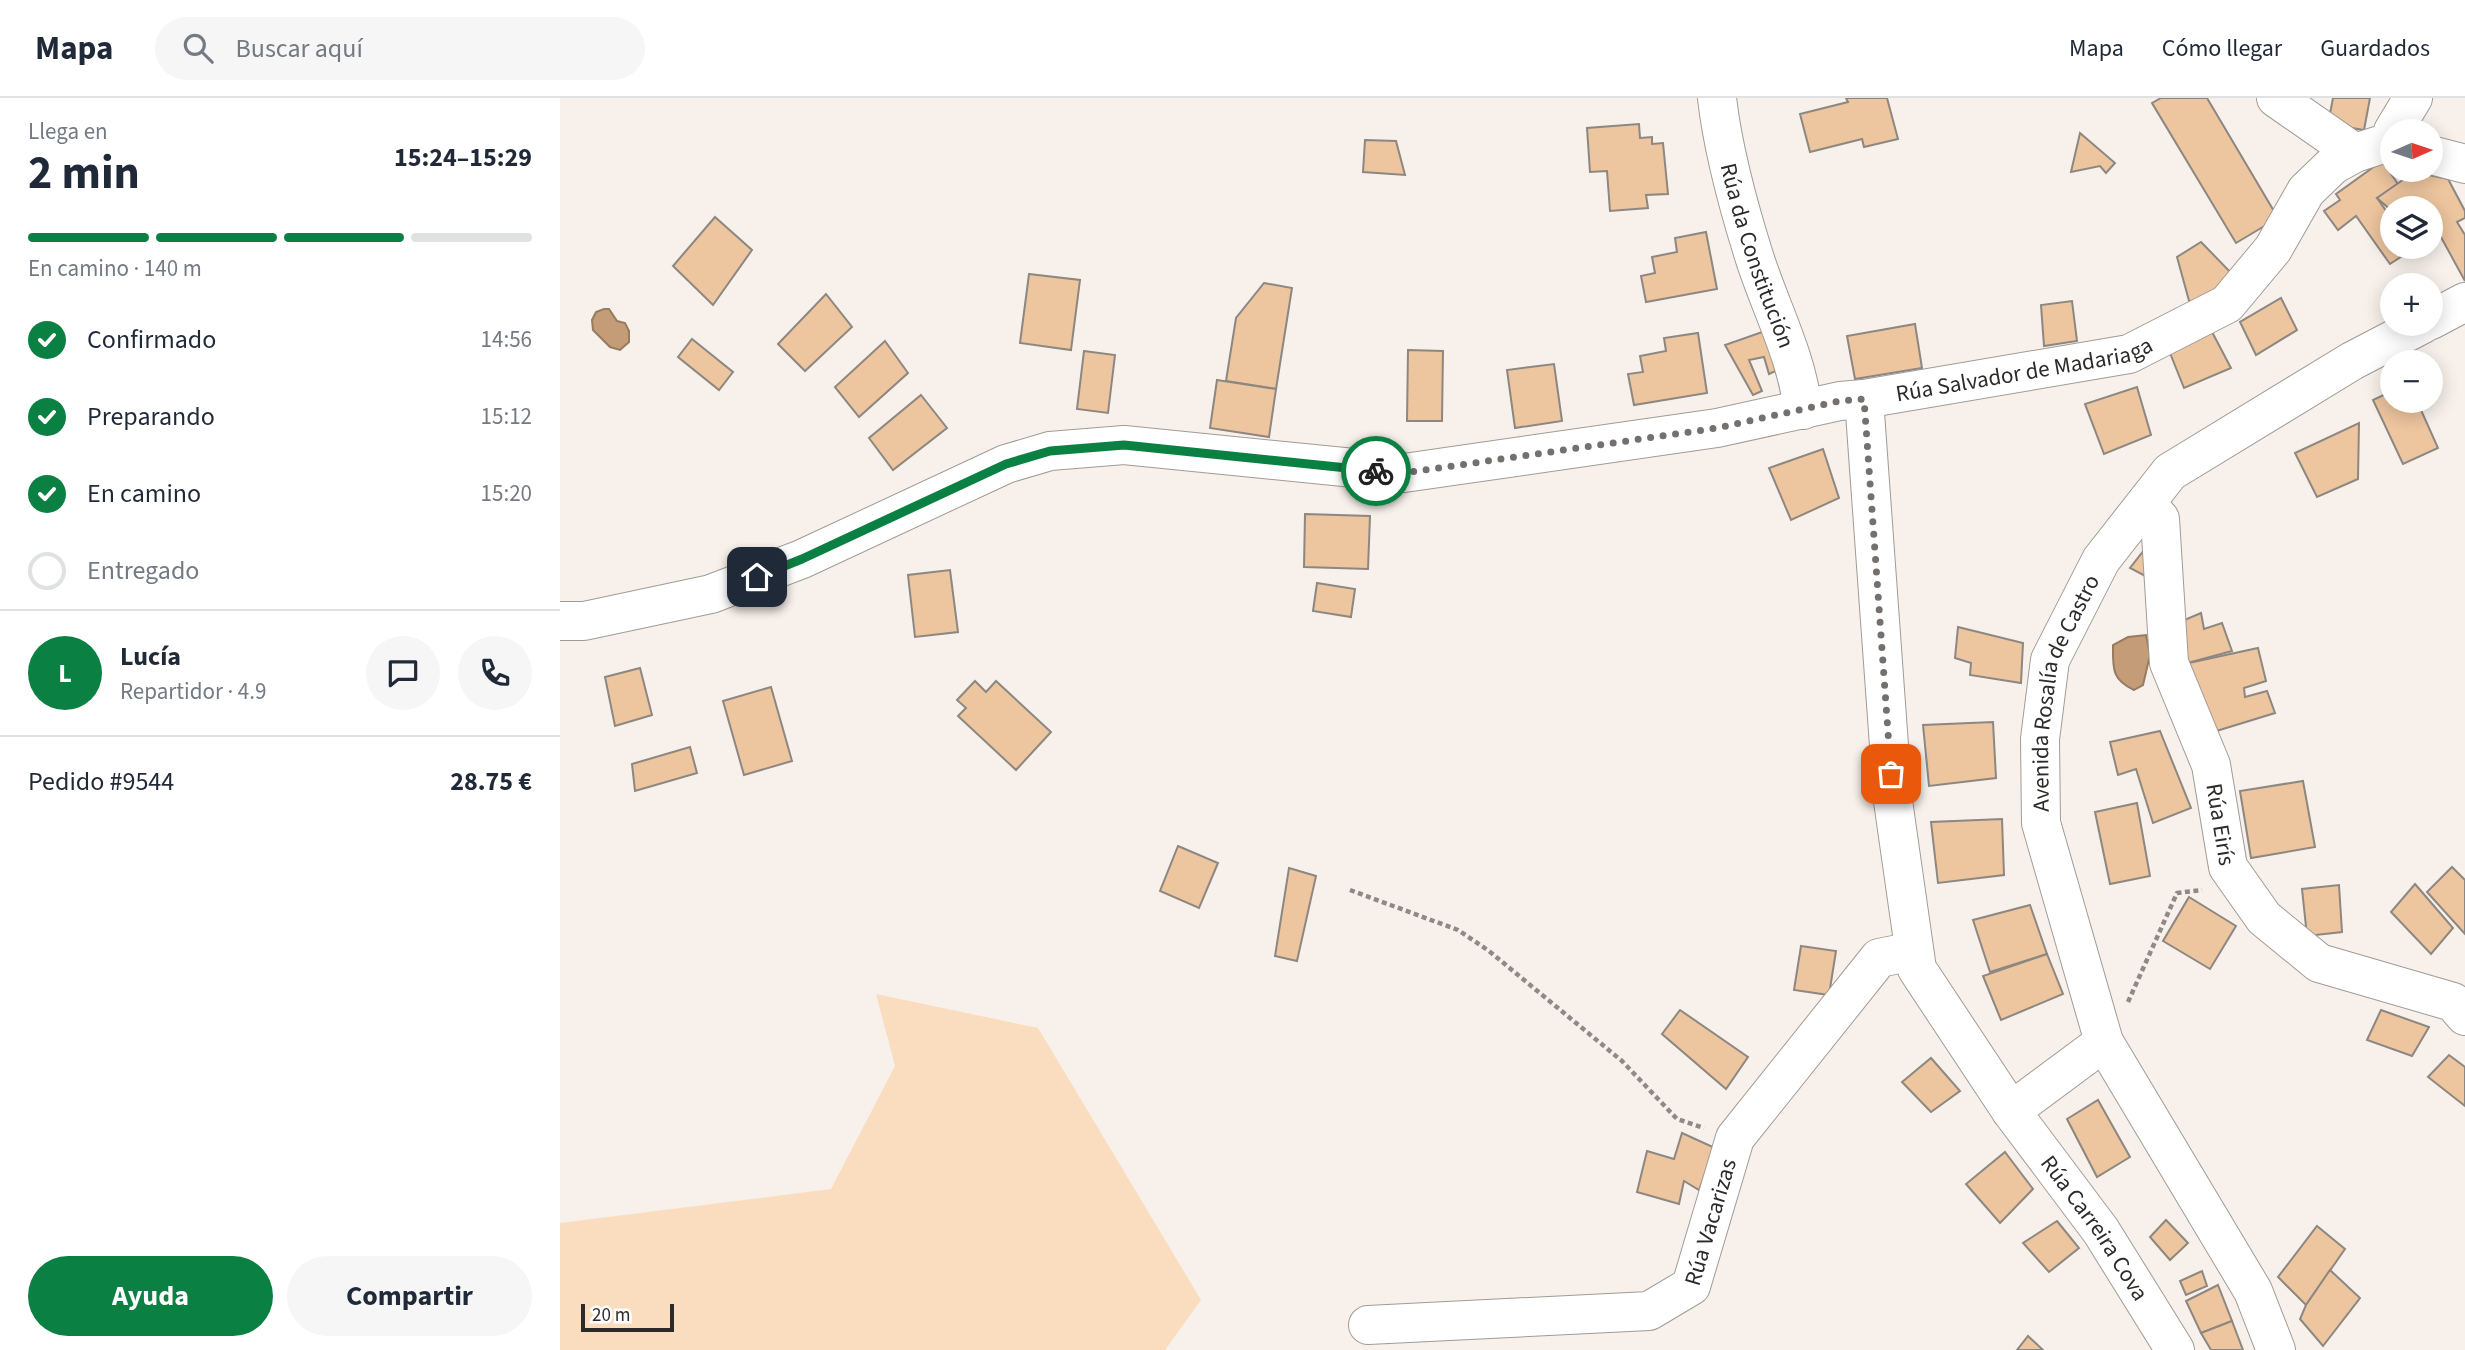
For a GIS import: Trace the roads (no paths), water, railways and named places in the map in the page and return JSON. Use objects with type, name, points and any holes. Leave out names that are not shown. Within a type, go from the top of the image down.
[{"type":"street","name":"Rúa da Constitución","points":[[1717,98],[1721,131],[1754,256],[1800,381],[1803,410]]},
{"type":"street","points":[[2276,98],[2380,139]]},
{"type":"street","points":[[2399,119],[2413,98]]},
{"type":"street","name":"Rúa Salvador de Madariaga","points":[[560,621],[584,621],[711,594],[802,559],[1006,464],[1050,451],[1124,445],[1404,473],[1717,428],[1840,401],[2129,354],[2227,304],[2273,249],[2306,191],[2333,165],[2380,143]]},
{"type":"street","points":[[2443,158],[2465,164]]},
{"type":"street","points":[[2443,314],[2465,302]]},
{"type":"street","name":"Avenida Rosalía de Castro","points":[[2276,1350],[2253,1291],[2104,1042],[2040,823],[2040,739],[2050,660],[2101,560],[2170,472],[2352,361],[2400,336]]},
{"type":"street","name":"Rúa Carreira Cova","points":[[1864,399],[1893,801],[1917,969],[2011,1111],[2101,1231],[2175,1350]]},
{"type":"street","name":"Rúa Eirís","points":[[2146,503],[2160,519],[2169,663],[2211,765],[2228,866],[2264,918],[2319,963],[2461,1001]]},
{"type":"street","name":"Rúa Vacarizas","points":[[1368,1325],[1650,1311],[1691,1286],[1735,1138],[1879,958],[1914,951]]},
{"type":"street","points":[[2011,1111],[2104,1042]]}]
